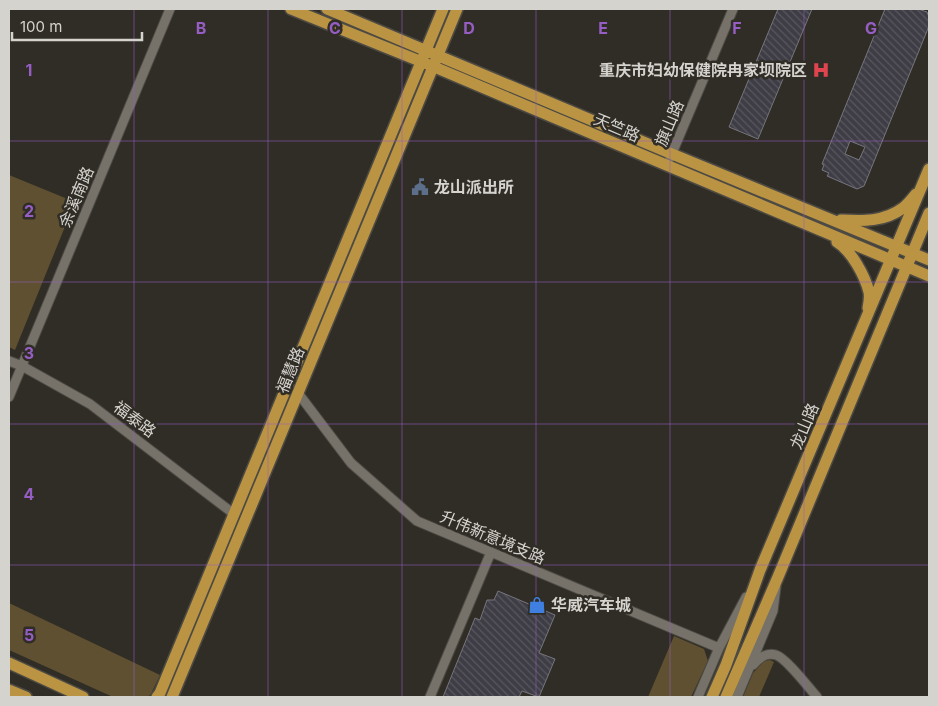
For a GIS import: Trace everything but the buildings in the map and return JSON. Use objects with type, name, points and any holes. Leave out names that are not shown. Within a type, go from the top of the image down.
[{"type":"main road","name":"天竺路","points":[[291,9],[427,64],[929,276]]},
{"type":"main road","name":"天竺路","points":[[327,9],[929,260]]},
{"type":"main road","points":[[432,52],[444,9]]},
{"type":"main road","points":[[432,52],[457,9]]},
{"type":"main road","name":"福慧路","points":[[166,696],[234,514],[432,52]]},
{"type":"main road","name":"福慧路","points":[[166,696],[298,393],[427,64]]},
{"type":"main road","name":"龙山路","points":[[712,697],[760,570],[929,169]]},
{"type":"main road","points":[[832,220],[867,221],[880,219],[903,208],[921,189]]},
{"type":"main road","name":"龙山路","points":[[726,697],[778,577],[929,213]]},
{"type":"main road","points":[[817,229],[843,245],[851,253],[866,283],[869,294],[867,316]]},
{"type":"main road","points":[[9,662],[83,697]]},
{"type":"main road","points":[[9,690],[26,697]]},
{"type":"main road","points":[[68,690],[90,697]]},
{"type":"street","name":"余溪南路","points":[[9,397],[170,9]]},
{"type":"street","name":"旗山路","points":[[667,166],[733,9]]},
{"type":"street","name":"福泰路","points":[[9,361],[22,366],[90,404],[234,514]]},
{"type":"street","name":"升伟新意境支路","points":[[298,393],[351,463],[417,521],[719,648]]},
{"type":"street","points":[[430,697],[491,552]]},
{"type":"street","points":[[698,697],[719,648],[760,570]]},
{"type":"street","points":[[737,697],[773,611],[778,577]]},
{"type":"street","points":[[747,674],[757,660],[764,655],[777,655],[786,661],[817,697]]},
{"type":"shaded area","points":[[9,175],[75,202],[15,350],[9,347]]},
{"type":"shaded area","points":[[9,603],[160,675],[151,694],[148,697],[113,697],[9,650]]},
{"type":"shaded area","points":[[674,636],[704,649],[708,661],[691,697],[648,697]]},
{"type":"shaded area","points":[[770,660],[774,662],[759,697],[743,697],[753,673],[764,661]]},
{"type":"place","name":"重庆市妇幼保健院冉家坝院区","points":[[821,70]]},
{"type":"place","name":"龙山派出所","points":[[420,187]]},
{"type":"place","name":"华威汽车城","points":[[537,605]]}]
